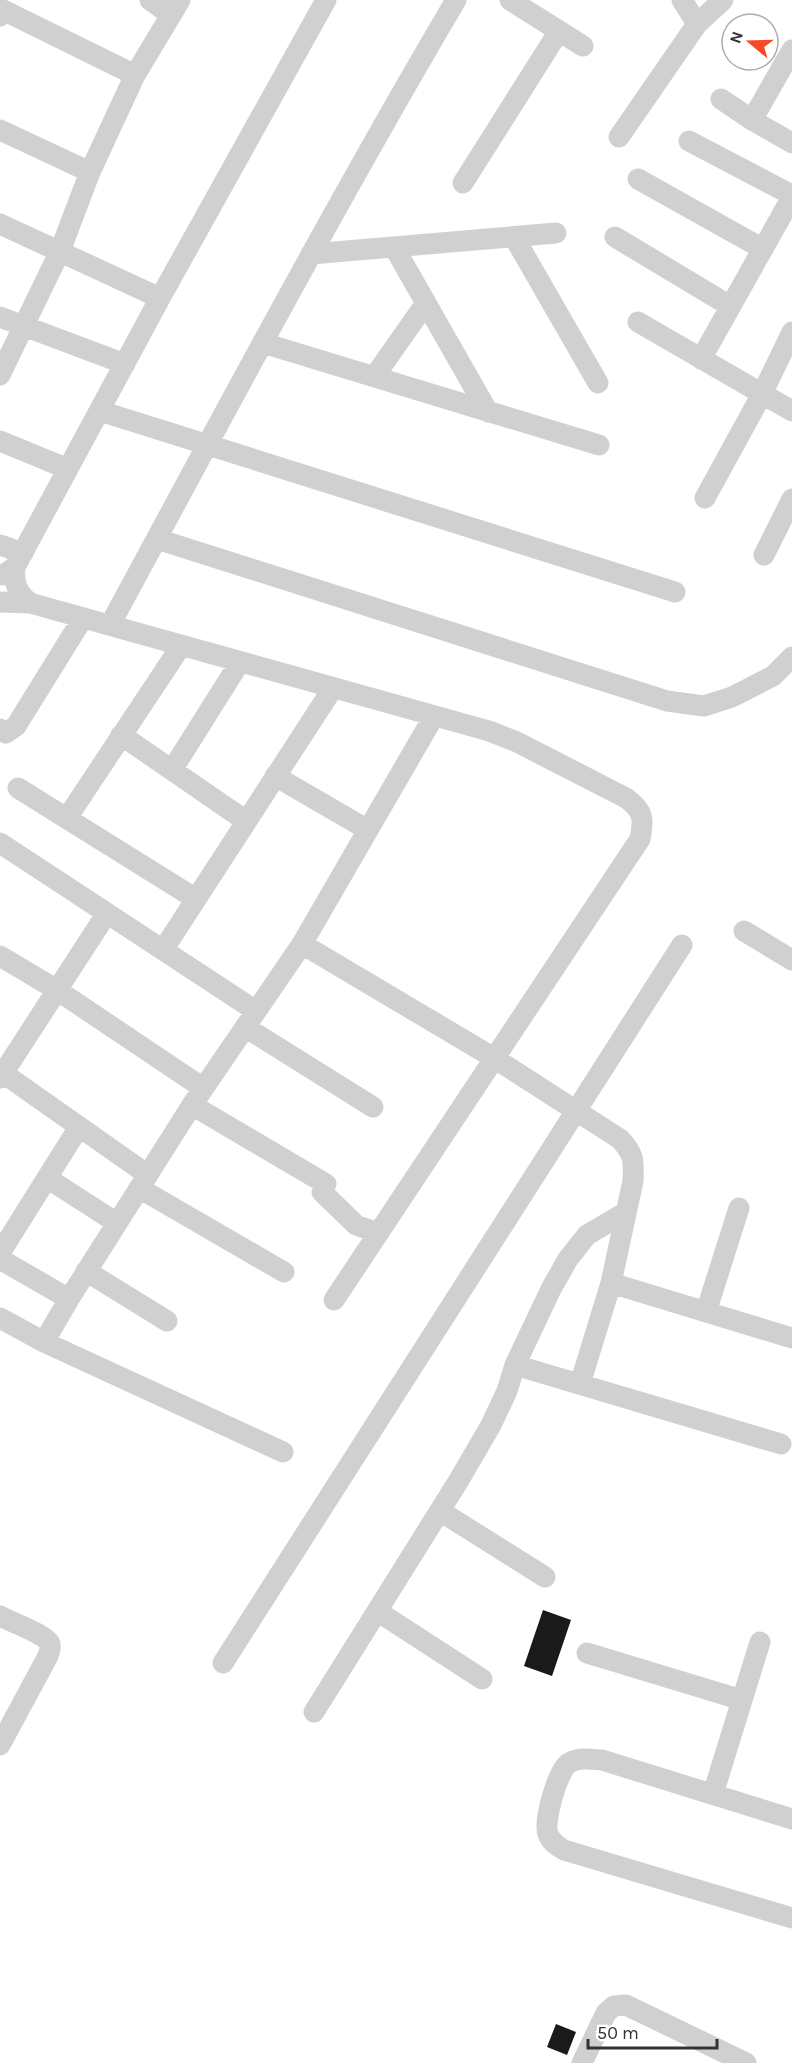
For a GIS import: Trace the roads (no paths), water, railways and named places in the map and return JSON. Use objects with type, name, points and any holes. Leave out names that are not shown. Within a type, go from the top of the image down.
[{"type":"street","points":[[0,375],[60,251],[90,172],[135,75],[176,7],[150,0]]},
{"type":"street","points":[[12,566],[68,469],[160,298],[326,0]]},
{"type":"street","points":[[110,626],[311,254],[396,101],[456,0]]},
{"type":"street","points":[[510,0],[583,46]]},
{"type":"street","points":[[681,0],[698,24]]},
{"type":"street","points":[[619,137],[698,24],[723,0]]},
{"type":"street","points":[[4,8],[135,75]]},
{"type":"street","points":[[463,183],[559,31]]},
{"type":"street","points":[[752,120],[792,50]]},
{"type":"street","points":[[721,99],[792,143]]},
{"type":"street","points":[[0,130],[90,172]]},
{"type":"street","points":[[689,141],[792,196],[701,359]]},
{"type":"street","points":[[638,179],[763,249]]},
{"type":"street","points":[[0,224],[160,298]]},
{"type":"street","points":[[311,254],[556,233]]},
{"type":"street","points":[[514,237],[598,383]]},
{"type":"street","points":[[615,237],[730,306]]},
{"type":"street","points":[[394,247],[488,412]]},
{"type":"street","points":[[374,377],[426,303]]},
{"type":"street","points":[[0,317],[125,364]]},
{"type":"street","points":[[638,322],[792,411]]},
{"type":"street","points":[[705,498],[762,394],[792,332]]},
{"type":"street","points":[[263,343],[599,445]]},
{"type":"street","points":[[100,411],[675,592]]},
{"type":"street","points":[[0,441],[68,469]]},
{"type":"street","points":[[764,555],[792,499]]},
{"type":"street","points":[[157,539],[667,701],[704,706],[732,697],[773,676],[792,657]]},
{"type":"street","points":[[0,545],[12,566],[16,587],[21,597],[30,603]]},
{"type":"street","points":[[0,602],[30,603],[489,731],[517,742],[626,798],[637,806],[643,824],[639,839],[334,1300]]},
{"type":"street","points":[[0,729],[6,733],[16,726],[82,618]]},
{"type":"street","points":[[67,818],[181,646]]},
{"type":"street","points":[[172,770],[240,662]]},
{"type":"street","points":[[163,950],[333,688]]},
{"type":"street","points":[[44,1342],[86,1271],[198,1096],[302,944],[434,716]]},
{"type":"street","points":[[121,735],[246,821]]},
{"type":"street","points":[[275,776],[368,830]]},
{"type":"street","points":[[18,788],[196,899]]},
{"type":"street","points":[[0,843],[163,950],[251,1019],[373,1107]]},
{"type":"street","points":[[107,913],[1,1074],[79,1127],[143,1181],[284,1272]]},
{"type":"street","points":[[744,931],[792,960]]},
{"type":"street","points":[[302,944],[494,1058],[620,1139],[630,1150],[634,1164],[633,1181],[611,1283],[580,1384]]},
{"type":"street","points":[[223,1663],[682,945]]},
{"type":"street","points":[[0,956],[57,990],[324,1188],[356,1225],[378,1233]]},
{"type":"street","points":[[0,1253],[79,1127]]},
{"type":"street","points":[[47,1178],[117,1223]]},
{"type":"street","points":[[706,1312],[739,1208]]},
{"type":"street","points":[[314,1712],[491,1425],[507,1390],[515,1365],[551,1289],[576,1248],[586,1235],[626,1212]]},
{"type":"street","points":[[0,1259],[69,1299]]},
{"type":"street","points":[[86,1271],[167,1321]]},
{"type":"street","points":[[611,1283],[792,1338]]},
{"type":"street","points":[[0,1318],[44,1342],[283,1452]]},
{"type":"street","points":[[515,1365],[781,1444]]},
{"type":"street","points":[[440,1511],[545,1578]]},
{"type":"street","points":[[377,1611],[482,1679]]},
{"type":"street","points":[[0,1616],[41,1636],[48,1641],[50,1646],[48,1656],[0,1745]]},
{"type":"street","points":[[713,1794],[760,1642]]},
{"type":"street","points":[[587,1653],[742,1700]]},
{"type":"street","points":[[792,1819],[602,1761],[584,1758],[567,1763],[561,1773],[546,1822],[547,1833],[553,1844],[564,1850],[792,1918]]},
{"type":"street","points":[[582,2063],[606,2013],[614,2006],[626,2005],[712,2055],[746,2063]]}]
